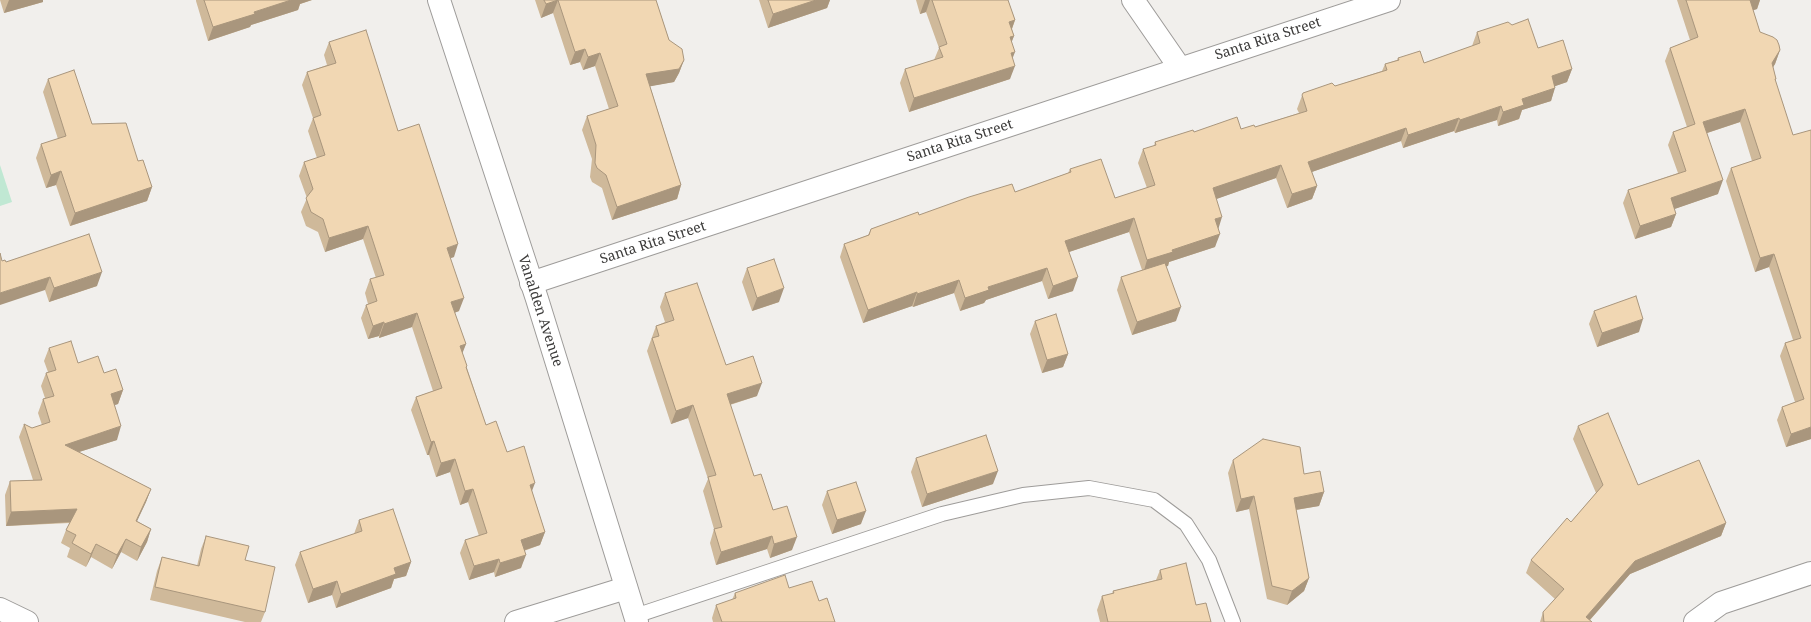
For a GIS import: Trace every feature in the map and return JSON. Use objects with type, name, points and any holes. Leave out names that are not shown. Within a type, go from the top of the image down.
[{"type":"street","name":"Vanalden Avenue","points":[[439,0],[531,283],[636,619]]},
{"type":"street","points":[[1133,0],[1180,68]]},
{"type":"street","name":"Santa Rita Street","points":[[531,283],[1389,0]]},
{"type":"street","points":[[1694,622],[1721,604],[1811,573]]},
{"type":"street","points":[[516,622],[626,588]]},
{"type":"street","points":[[0,609],[27,622]]},
{"type":"lane","points":[[636,619],[942,514],[1023,495],[1089,488],[1154,500],[1186,524],[1209,560],[1233,622]]},
{"type":"green space","points":[[0,165],[12,202],[0,206]]},
{"type":"building","points":[[204,0],[291,0],[254,12],[255,14],[213,27]]},
{"type":"building","points":[[544,0],[558,0],[546,4]]},
{"type":"building","points":[[558,0],[656,0],[669,40],[682,49],[684,60],[679,69],[646,74],[681,185],[617,207],[606,175],[597,168],[595,163],[596,145],[587,116],[618,106],[600,53],[588,57],[585,49],[575,52]]},
{"type":"building","points":[[768,0],[816,0],[773,14]]},
{"type":"building","points":[[932,0],[1008,0],[1015,20],[1009,22],[1014,36],[1010,37],[1015,52],[1011,53],[1015,66],[914,98],[905,69],[943,57],[939,47],[947,44]]},
{"type":"building","points":[[1686,0],[1750,0],[1760,32],[1773,37],[1777,40],[1779,45],[1780,50],[1772,63],[1775,79],[1793,135],[1811,130],[1811,427],[1791,434],[1782,407],[1804,399],[1785,343],[1801,338],[1774,254],[1760,258],[1731,168],[1761,158],[1745,109],[1703,122],[1723,180],[1671,198],[1676,214],[1640,226],[1628,190],[1686,171],[1673,132],[1695,124],[1670,48],[1698,37]]},
{"type":"building","points":[[1528,19],[1538,48],[1563,40],[1572,69],[1552,76],[1555,88],[1522,99],[1524,105],[1503,112],[1501,106],[1408,135],[1406,128],[1308,162],[1317,186],[1292,194],[1281,165],[1213,188],[1222,217],[1215,219],[1220,234],[1172,250],[1173,252],[1147,260],[1134,218],[1065,241],[1078,277],[1053,286],[1047,268],[988,287],[989,290],[965,298],[959,280],[917,294],[917,292],[868,310],[844,244],[869,235],[871,229],[918,212],[919,215],[969,197],[1012,184],[1015,192],[1071,172],[1070,169],[1101,159],[1115,198],[1155,185],[1143,149],[1156,145],[1155,142],[1193,130],[1194,132],[1237,117],[1241,129],[1254,125],[1255,127],[1307,111],[1302,95],[1303,93],[1332,83],[1335,86],[1387,70],[1385,64],[1420,51],[1424,63],[1480,43],[1477,32],[1508,22],[1512,25]]},
{"type":"building","points":[[366,30],[398,131],[419,124],[458,244],[447,248],[464,298],[451,302],[466,344],[460,346],[486,425],[496,421],[507,452],[524,446],[535,483],[530,485],[545,532],[521,540],[526,555],[500,563],[499,559],[474,566],[465,540],[487,533],[473,489],[465,491],[455,459],[441,463],[434,441],[431,442],[416,397],[442,388],[417,313],[373,326],[366,305],[377,301],[370,279],[384,275],[368,226],[329,238],[323,219],[311,212],[306,198],[313,189],[304,162],[325,155],[313,118],[321,115],[307,72],[336,63],[329,42]]},
{"type":"building","points":[[74,70],[92,124],[126,123],[138,161],[143,160],[152,187],[75,213],[61,171],[51,175],[41,144],[66,136],[48,79]]},
{"type":"building","points":[[89,234],[102,272],[54,288],[50,277],[0,293],[0,253],[2,261],[5,260],[6,262]]},
{"type":"building","points":[[774,259],[784,288],[757,298],[747,268]]},
{"type":"building","points":[[1165,263],[1181,307],[1137,322],[1121,277]]},
{"type":"building","points":[[697,283],[726,365],[753,356],[762,383],[727,394],[754,476],[761,474],[773,510],[787,506],[797,537],[774,544],[772,536],[721,552],[714,529],[722,527],[708,477],[716,475],[693,405],[676,411],[652,338],[659,336],[656,326],[674,320],[665,293]]},
{"type":"building","points":[[1636,296],[1643,319],[1602,333],[1594,311]]},
{"type":"building","points":[[1056,314],[1068,354],[1047,360],[1035,321]]},
{"type":"building","points":[[71,341],[78,363],[98,356],[104,373],[116,369],[123,390],[111,394],[121,426],[65,445],[151,489],[136,521],[151,529],[141,547],[126,539],[117,555],[96,544],[91,554],[72,543],[76,535],[66,530],[77,509],[11,512],[10,481],[42,480],[24,424],[32,428],[50,422],[43,399],[54,396],[46,373],[56,370],[49,348]]},
{"type":"building","points":[[1608,413],[1638,485],[1699,460],[1726,523],[1635,561],[1586,617],[1592,622],[1544,622],[1543,612],[1564,589],[1531,560],[1567,518],[1571,522],[1603,485],[1578,426]]},
{"type":"building","points":[[986,435],[998,471],[927,494],[916,458]]},
{"type":"building","points":[[1263,439],[1300,447],[1304,474],[1320,471],[1324,492],[1294,498],[1309,578],[1292,591],[1272,586],[1254,496],[1241,499],[1233,460]]},
{"type":"building","points":[[856,482],[866,511],[837,520],[827,491]]},
{"type":"building","points":[[393,509],[411,562],[394,568],[396,574],[341,594],[337,581],[313,589],[300,552],[362,531],[359,520]]},
{"type":"building","points":[[206,536],[249,546],[245,560],[275,567],[265,612],[155,587],[162,557],[199,566]]},
{"type":"building","points":[[1186,563],[1196,605],[1206,603],[1211,622],[1108,622],[1102,596],[1114,593],[1113,591],[1162,579],[1160,570]]},
{"type":"building","points":[[785,575],[789,588],[812,581],[819,601],[827,598],[835,622],[722,622],[716,605],[736,598],[735,593]]}]
